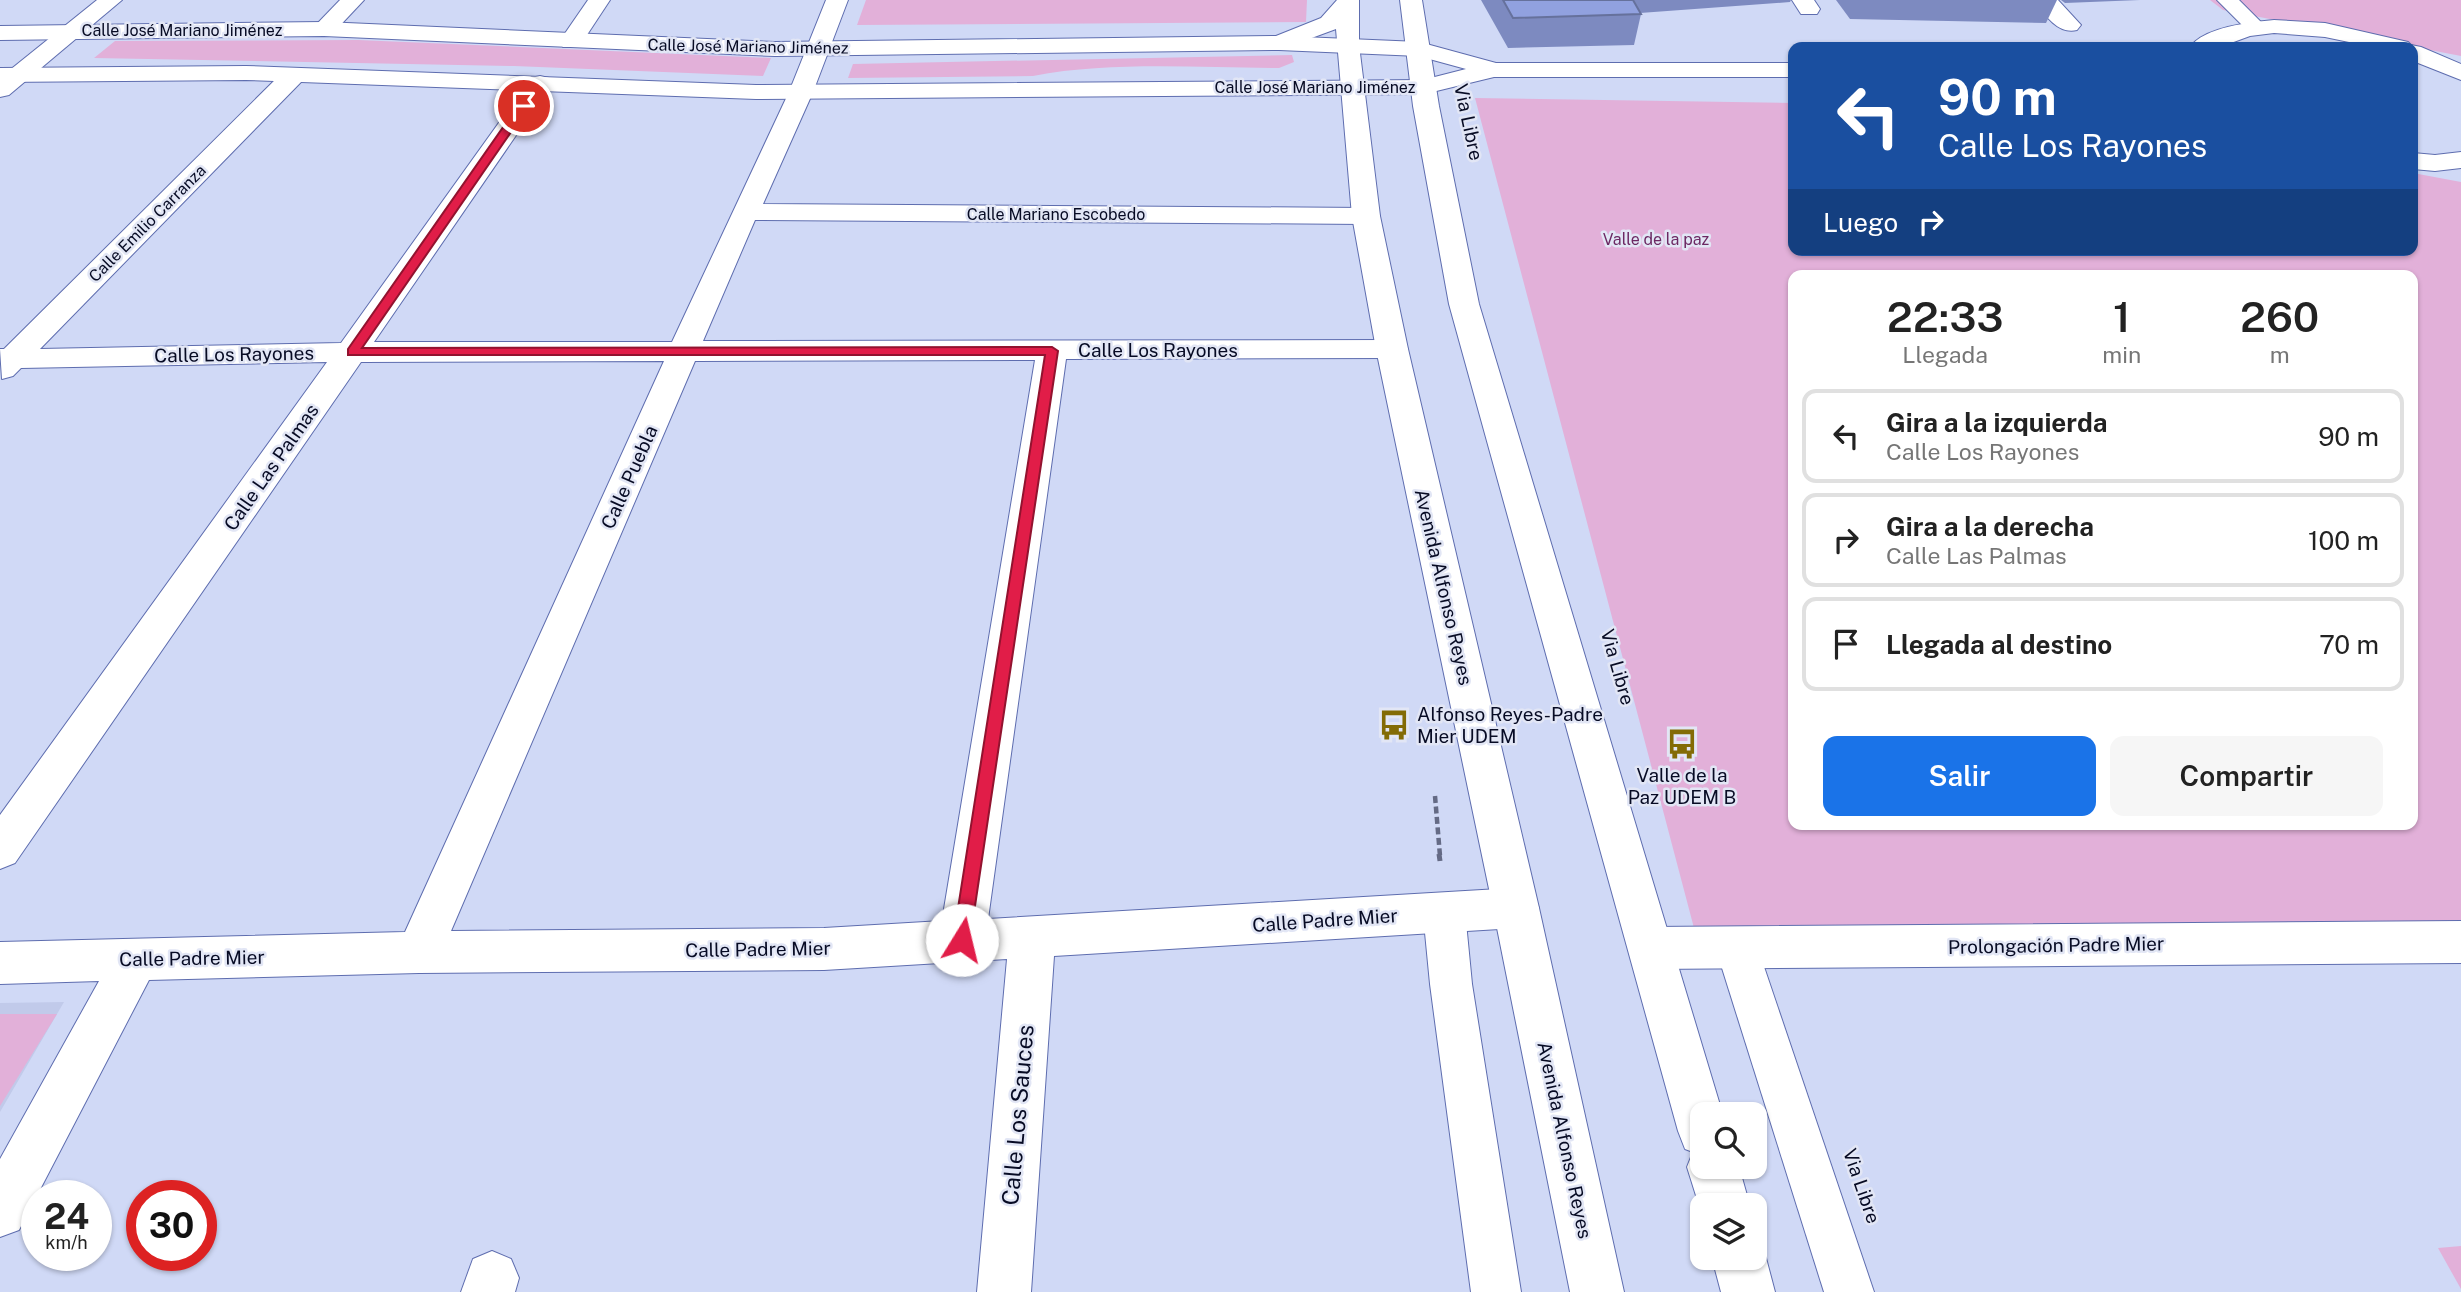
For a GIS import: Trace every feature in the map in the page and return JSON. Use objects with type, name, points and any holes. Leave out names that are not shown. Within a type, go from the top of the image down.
[{"type":"street","points":[[6,80],[76,31],[111,0]]},
{"type":"street","points":[[324,29],[353,0]]},
{"type":"street","points":[[571,42],[599,0]]},
{"type":"street","name":"Calle Puebla","points":[[419,952],[745,212],[801,92],[837,0]]},
{"type":"street","points":[[1411,0],[1464,304],[1695,1102]]},
{"type":"street","points":[[2045,0],[2069,25]]},
{"type":"street","points":[[1279,43],[1320,28],[1348,1]]},
{"type":"street","name":"Avenida Alfonso Reyes","points":[[1348,1],[1351,88],[1366,216],[1392,349],[1516,908],[1597,1292]]},
{"type":"street","points":[[2210,42],[2221,35],[2256,28],[2301,28],[2353,35],[2380,42]]},
{"type":"street","name":"Calle José Mariano Jiménez","points":[[0,33],[324,29],[775,49],[1279,43],[1348,45],[1422,68],[1788,70]]},
{"type":"street","points":[[2418,54],[2461,73]]},
{"type":"street","name":"Calle José Mariano Jiménez","points":[[6,80],[295,75],[801,92],[1052,88],[1351,88],[1422,68],[1494,69]]},
{"type":"street","name":"Calle Emilio Carranza","points":[[4,363],[295,75]]},
{"type":"street","name":"Calle Las Palmas","points":[[0,850],[540,83]]},
{"type":"street","points":[[2418,161],[2435,163],[2461,160]]},
{"type":"street","name":"Calle Mariano Escobedo","points":[[745,212],[1366,216]]},
{"type":"street","name":"Calle Los Rayones","points":[[4,363],[352,352],[1392,349]]},
{"type":"street","points":[[962,940],[1052,351]]},
{"type":"street","name":"Calle Padre Mier","points":[[0,963],[419,952],[824,950],[1516,908]]},
{"type":"street","name":"Calle Los Sauces","points":[[1004,1292],[1032,939]]},
{"type":"street","name":"Prolongación Padre Mier","points":[[1651,948],[2461,942]]},
{"type":"street","points":[[0,1211],[136,959]]},
{"type":"street","points":[[1742,1270],[1748,1292]]},
{"type":"lane","points":[[2227,0],[2256,28]]},
{"type":"lane","points":[[1434,913],[1451,984],[1496,1292]]},
{"type":"lane","points":[[1737,949],[1849,1292]]},
{"type":"path","points":[[1434,782],[1441,860],[1434,913]]},
{"type":"shaded area","points":[[64,1002],[57,1014],[0,1112],[0,1003]]},
{"type":"green space","points":[[866,0],[1307,0],[1306,22],[857,25]]},
{"type":"green space","points":[[2210,0],[2461,0],[2461,56],[2418,48],[2418,42],[2389,42],[2223,10]]},
{"type":"green space","points":[[358,40],[771,58],[763,76],[514,66],[94,58],[115,41]]},
{"type":"green space","points":[[1292,55],[1294,62],[1279,68],[1124,67],[1033,76],[848,78],[853,64]]},
{"type":"green space","name":"Valle de la paz","points":[[1475,98],[1788,103],[1788,256],[2418,256],[2418,174],[2461,182],[2461,921],[1694,928]]},
{"type":"green space","points":[[0,1014],[57,1014],[0,1106]]},
{"type":"green space","points":[[2461,1246],[2461,1289],[2438,1248]]},
{"type":"building","points":[[1503,0],[1633,0],[1641,14],[1513,18]]},
{"type":"place","name":"Alfonso Reyes-Padre Mier UDEM","points":[[1394,725]]},
{"type":"place","name":"Valle de la Paz UDEM B","points":[[1682,744]]},
{"type":"route","points":[[524,106],[352,352],[1052,351],[962,940]]}]
